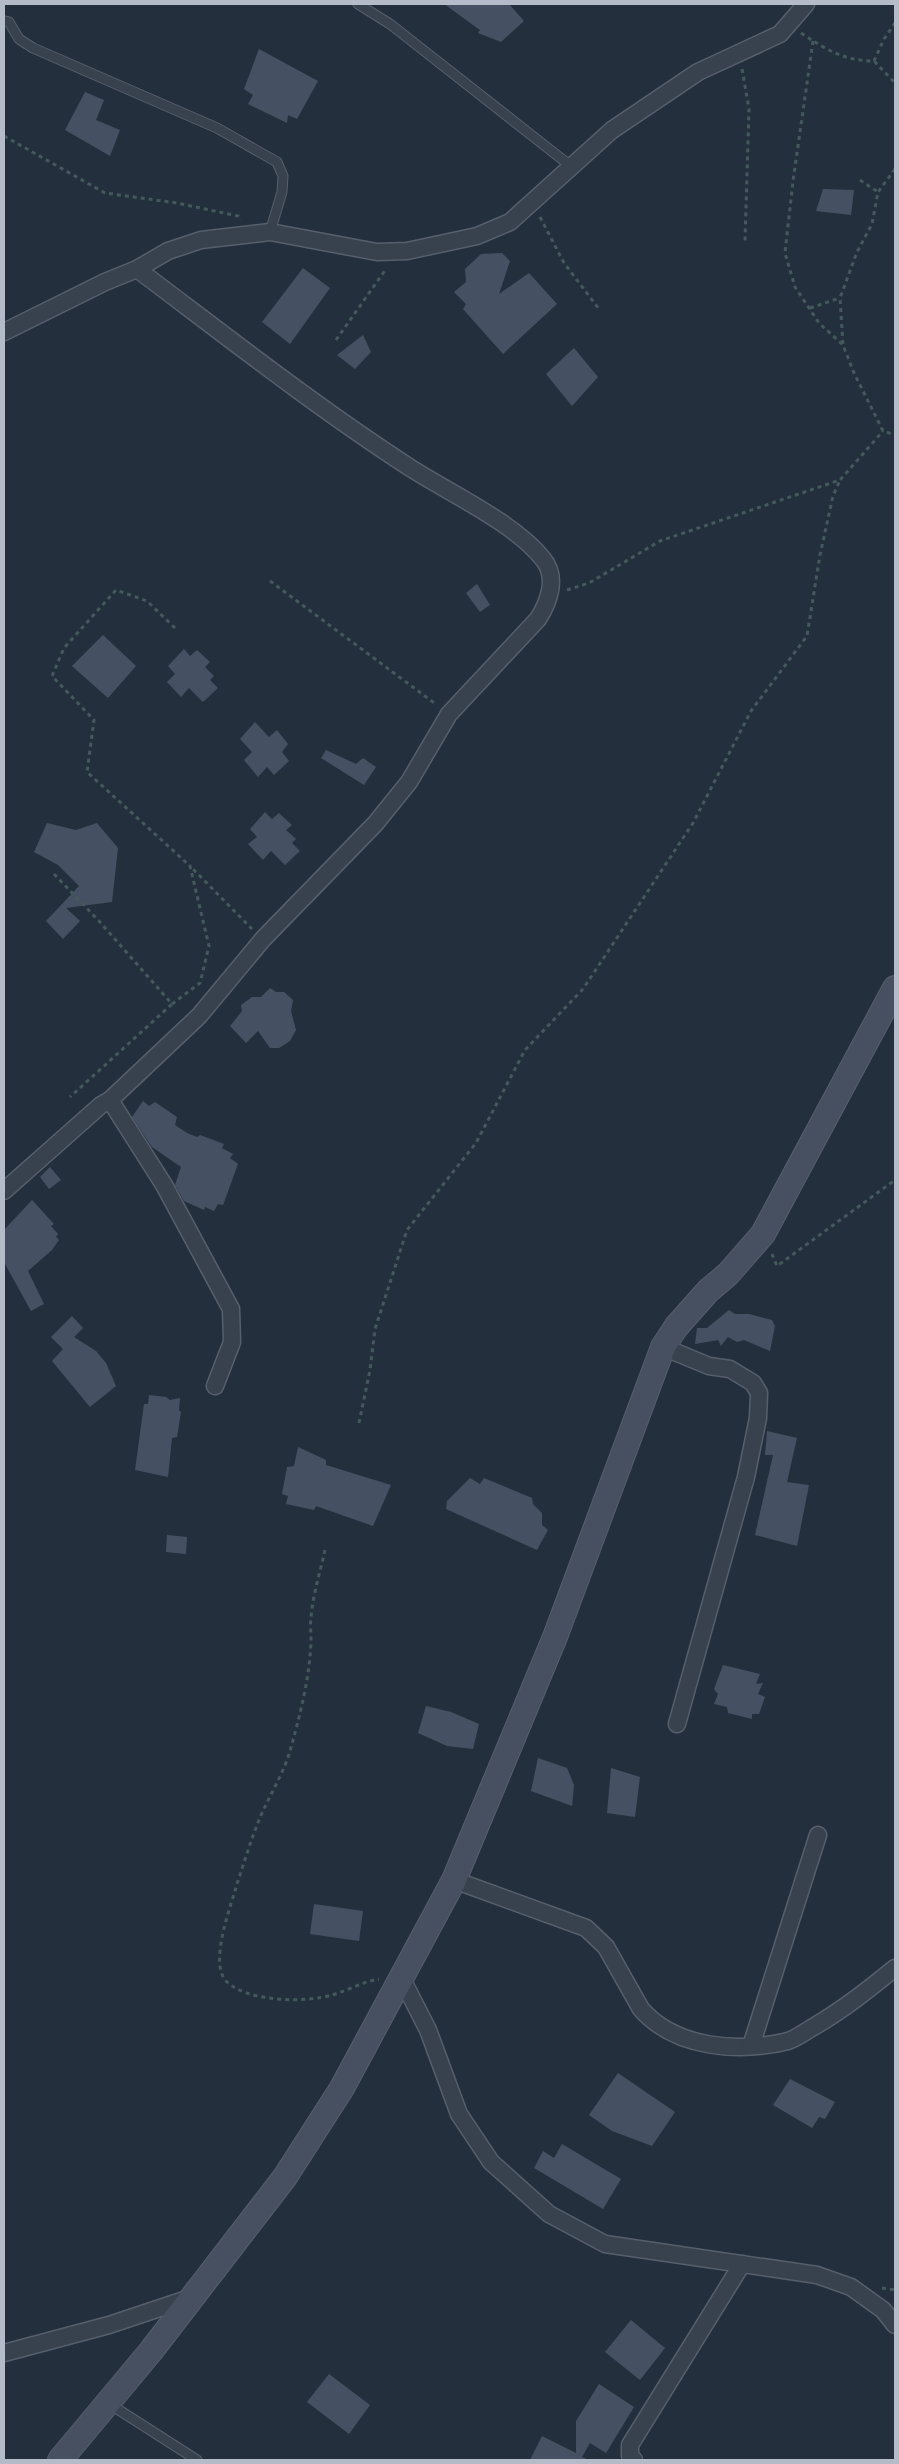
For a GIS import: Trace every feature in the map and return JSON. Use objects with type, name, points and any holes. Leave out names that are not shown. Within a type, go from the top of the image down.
[{"type":"street","points":[[4,332],[105,282],[137,269],[168,251],[201,240],[270,232],[377,252],[398,251],[484,234],[510,222],[612,130],[647,105],[698,72],[765,43],[786,29],[806,4]]},
{"type":"street","points":[[4,1191],[101,1105],[110,1100],[199,1016],[263,939],[386,810],[409,782],[449,714],[538,619],[547,605],[550,595],[551,577],[544,560],[519,536],[409,467],[242,348],[137,269]]},
{"type":"street","points":[[60,2460],[193,2296],[285,2176],[342,2088],[454,1880],[555,1637],[663,1347],[676,1327],[701,1298],[728,1274],[763,1234],[895,988]]},
{"type":"street","points":[[110,1100],[164,1185],[231,1309],[232,1342],[215,1386]]},
{"type":"street","points":[[663,1347],[708,1366],[730,1369],[753,1383],[759,1393],[758,1418],[746,1478],[677,1724]]},
{"type":"street","points":[[750,2046],[818,1835]]},
{"type":"street","points":[[454,1880],[586,1928],[606,1947],[641,2009],[667,2031],[682,2038],[712,2045],[750,2046],[788,2041],[798,2037],[849,2005],[895,1968]]},
{"type":"street","points":[[401,1977],[428,2030],[459,2114],[491,2162],[549,2214],[605,2244],[817,2275],[851,2287],[882,2310],[895,2325]]},
{"type":"street","points":[[634,2460],[630,2456],[630,2444],[742,2264]]},
{"type":"street","points":[[4,2353],[109,2324],[193,2296]]},
{"type":"lane","points":[[358,4],[390,24],[572,167]]},
{"type":"lane","points":[[4,21],[10,22],[19,39],[33,48],[217,128],[276,162],[283,176],[282,192],[270,232]]},
{"type":"lane","points":[[108,2403],[197,2460]]},
{"type":"path","points":[[874,61],[884,39],[895,23]]},
{"type":"path","points":[[786,29],[800,32],[824,48],[855,61],[874,61],[895,83]]},
{"type":"path","points":[[813,41],[792,181],[785,253],[795,287],[819,323],[843,345]]},
{"type":"path","points":[[739,54],[749,109],[745,241]]},
{"type":"path","points":[[4,136],[105,192],[177,203],[238,216],[250,233]]},
{"type":"path","points":[[895,169],[878,192],[872,224],[857,252],[840,298],[843,345],[854,373],[883,431],[895,436]]},
{"type":"path","points":[[860,180],[878,192]]},
{"type":"path","points":[[532,202],[564,263],[600,309]]},
{"type":"path","points":[[336,340],[398,251]]},
{"type":"path","points":[[810,308],[840,298]]},
{"type":"path","points":[[358,1423],[370,1370],[375,1330],[408,1230],[476,1143],[525,1050],[583,988],[693,823],[751,711],[806,636],[820,555],[833,496],[840,480],[883,431]]},
{"type":"path","points":[[550,595],[589,583],[660,541],[840,480]]},
{"type":"path","points":[[270,581],[449,714]]},
{"type":"path","points":[[175,628],[147,601],[116,590],[64,648],[52,676],[94,720],[87,772],[190,866],[263,939]]},
{"type":"path","points":[[70,1097],[172,1004],[200,983],[209,946],[190,866]]},
{"type":"path","points":[[54,874],[99,921],[172,1004]]},
{"type":"path","points":[[763,1234],[777,1266],[895,1180]]},
{"type":"path","points":[[325,1550],[310,1618],[311,1640],[306,1688],[292,1744],[247,1853],[227,1919],[220,1952],[219,1969],[226,1982],[251,1995],[280,1998],[311,1999],[333,1995],[361,1982],[386,1977],[401,1977]]},
{"type":"building","points":[[444,4],[509,4],[524,21],[501,42],[478,33],[480,30]]},
{"type":"building","points":[[259,49],[318,81],[297,119],[288,115],[287,123],[248,104],[253,95],[244,89]]},
{"type":"building","points":[[85,92],[104,100],[96,120],[120,130],[110,156],[65,130]]},
{"type":"building","points":[[823,189],[854,190],[851,215],[816,211]]},
{"type":"building","points":[[502,253],[510,261],[499,294],[529,273],[557,304],[503,354],[463,309],[466,304],[454,292],[466,282],[465,269],[481,254]]},
{"type":"building","points":[[303,268],[330,288],[290,344],[262,322]]},
{"type":"building","points":[[363,335],[371,352],[355,369],[337,355]]},
{"type":"building","points":[[574,348],[598,377],[572,406],[546,374]]},
{"type":"building","points":[[477,584],[490,605],[480,612],[466,593]]},
{"type":"building","points":[[103,635],[136,666],[108,698],[72,666]]},
{"type":"building","points":[[184,649],[190,656],[197,650],[210,662],[205,667],[214,676],[210,680],[218,688],[203,702],[189,688],[181,697],[167,682],[175,674],[168,666]]},
{"type":"building","points":[[255,722],[269,737],[277,730],[288,744],[282,752],[289,761],[274,775],[267,767],[258,777],[244,760],[252,752],[240,739]]},
{"type":"building","points":[[326,750],[356,764],[363,758],[376,767],[364,785],[321,758]]},
{"type":"building","points":[[265,812],[272,819],[279,813],[292,825],[286,830],[296,839],[292,843],[300,851],[285,865],[271,851],[263,860],[248,844],[257,837],[250,829]]},
{"type":"building","points":[[47,823],[76,830],[97,823],[118,848],[112,902],[66,908],[80,921],[63,939],[46,921],[79,886],[58,865],[34,852]]},
{"type":"building","points":[[270,988],[276,992],[284,992],[293,1000],[291,1011],[296,1030],[290,1041],[279,1048],[270,1048],[258,1031],[246,1043],[230,1026],[242,1011],[241,1005],[252,997],[261,997]]},
{"type":"building","points":[[143,1101],[149,1106],[155,1102],[177,1117],[175,1125],[187,1133],[197,1137],[200,1135],[224,1144],[222,1148],[233,1154],[230,1158],[238,1164],[223,1205],[218,1204],[214,1211],[205,1207],[204,1210],[184,1201],[175,1185],[181,1167],[152,1147],[132,1117]]},
{"type":"building","points":[[50,1167],[61,1180],[49,1189],[40,1177]]},
{"type":"building","points":[[32,1200],[54,1224],[51,1226],[58,1234],[56,1237],[59,1240],[52,1250],[28,1271],[44,1304],[31,1311],[4,1262],[4,1230]]},
{"type":"building","points":[[729,1310],[735,1314],[749,1314],[772,1320],[775,1326],[770,1351],[744,1340],[737,1342],[728,1337],[721,1346],[718,1340],[695,1344],[697,1328],[707,1328]]},
{"type":"building","points":[[72,1316],[83,1328],[74,1337],[96,1351],[106,1363],[116,1386],[90,1407],[52,1361],[63,1349],[51,1337]]},
{"type":"building","points":[[149,1395],[166,1397],[170,1400],[180,1398],[179,1410],[181,1412],[177,1437],[172,1438],[168,1477],[135,1470],[144,1404],[148,1404]]},
{"type":"building","points":[[767,1431],[797,1438],[787,1482],[809,1485],[797,1546],[755,1535],[773,1455],[765,1455]]},
{"type":"building","points":[[298,1447],[326,1460],[326,1465],[391,1485],[373,1526],[316,1506],[314,1510],[286,1504],[288,1496],[282,1494],[287,1467],[294,1466]]},
{"type":"building","points":[[470,1478],[480,1484],[484,1478],[532,1498],[533,1504],[542,1513],[542,1525],[548,1530],[537,1550],[446,1509],[447,1501]]},
{"type":"building","points":[[167,1535],[187,1537],[186,1554],[166,1552]]},
{"type":"building","points":[[723,1665],[760,1674],[756,1684],[763,1683],[758,1694],[765,1697],[759,1714],[752,1714],[752,1719],[728,1713],[727,1707],[714,1704],[718,1694],[714,1689]]},
{"type":"building","points":[[426,1706],[451,1712],[479,1724],[473,1749],[447,1746],[418,1733]]},
{"type":"building","points":[[538,1758],[567,1768],[574,1785],[572,1806],[531,1791]]},
{"type":"building","points":[[611,1768],[640,1777],[635,1817],[607,1813]]},
{"type":"building","points":[[314,1904],[363,1911],[359,1941],[310,1934]]},
{"type":"building","points":[[618,2073],[675,2112],[652,2146],[612,2131],[589,2115]]},
{"type":"building","points":[[790,2079],[835,2102],[825,2119],[819,2117],[812,2128],[773,2105]]},
{"type":"building","points":[[562,2144],[621,2179],[603,2209],[534,2168],[543,2151],[554,2158]]},
{"type":"building","points":[[631,2320],[665,2348],[640,2380],[605,2352]]},
{"type":"building","points":[[329,2374],[370,2405],[349,2434],[307,2402]]},
{"type":"building","points":[[599,2384],[634,2407],[606,2453],[590,2443],[582,2457],[589,2460],[530,2460],[542,2436],[576,2453],[576,2421]]}]
